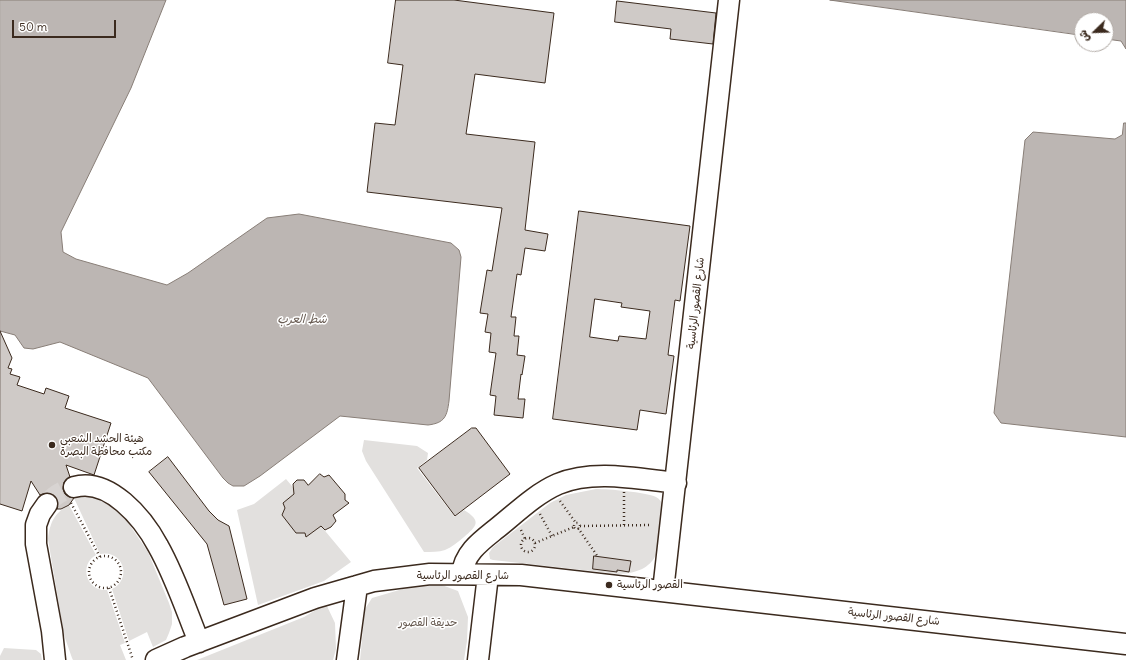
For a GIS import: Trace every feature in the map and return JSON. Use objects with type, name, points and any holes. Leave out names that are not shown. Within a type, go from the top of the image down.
[{"type":"street","name":"شارع القصور الرئاسية","points":[[663,591],[729,7]]},
{"type":"street","points":[[462,574],[464,563],[475,547],[532,500],[551,488],[572,479],[585,476],[596,476],[676,483]]},
{"type":"street","points":[[72,495],[81,485],[97,486],[111,492],[126,504],[158,544],[171,571],[199,642]]},
{"type":"street","points":[[47,504],[40,514],[36,525],[36,544],[55,658]]},
{"type":"street","name":"شارع القصور الرئاسية","points":[[156,660],[315,598],[374,581],[430,574],[521,575],[1126,644]]},
{"type":"street","points":[[478,660],[488,575]]},
{"type":"street","points":[[347,660],[357,586]]},
{"type":"path","points":[[624,478],[624,526]]},
{"type":"path","points":[[551,488],[576,523],[578,523],[598,557]]},
{"type":"path","points":[[72,495],[100,557]]},
{"type":"path","points":[[532,500],[552,536]]},
{"type":"path","points":[[574,527],[576,523]]},
{"type":"path","points":[[535,543],[574,527],[652,525]]},
{"type":"path","points":[[526,538],[531,538],[535,543],[534,548],[529,552],[525,551],[521,546],[522,541],[526,538]]},
{"type":"path","points":[[105,556],[114,559],[120,567],[120,577],[114,585],[109,588],[99,587],[94,584],[89,574],[91,564],[100,557],[105,556]]},
{"type":"path","points":[[109,588],[133,660]]},
{"type":"green space","points":[[364,440],[417,446],[428,453],[427,460],[417,468],[455,517],[464,510],[473,517],[476,524],[472,530],[457,543],[445,550],[438,552],[424,552],[366,461],[362,451]]},
{"type":"green space","points":[[286,479],[297,492],[284,503],[287,506],[282,515],[297,533],[300,529],[308,535],[321,526],[351,562],[324,581],[258,605],[237,510],[254,504]]},
{"type":"green space","points":[[596,489],[618,490],[651,495],[659,499],[662,503],[664,507],[660,543],[657,553],[652,561],[644,568],[633,572],[618,574],[490,559],[489,553],[493,547],[550,503],[566,495]]},
{"type":"green space","points":[[92,494],[114,505],[127,521],[148,552],[169,603],[172,612],[172,624],[169,633],[166,640],[153,647],[147,632],[129,641],[112,589],[122,579],[122,566],[115,556],[100,554],[74,498]]},
{"type":"green space","points":[[69,505],[96,555],[90,559],[87,565],[87,577],[94,587],[107,590],[125,643],[120,645],[126,660],[73,660],[72,658],[64,635],[48,539],[50,528],[56,515]]},
{"type":"green space","name":"حديقة القصور","points":[[439,584],[458,591],[468,617],[467,641],[464,660],[360,660],[365,609],[372,598],[406,588]]},
{"type":"green space","points":[[326,604],[335,623],[336,649],[333,660],[197,660],[304,617]]},
{"type":"green space","points":[[4,648],[36,650],[41,654],[42,660],[0,660],[0,656]]},
{"type":"water","name":"شط العرب","points":[[0,0],[166,0],[131,88],[61,232],[63,252],[76,259],[167,285],[188,273],[267,218],[299,214],[451,243],[459,250],[461,257],[449,401],[444,418],[438,423],[428,425],[340,416],[260,476],[244,486],[233,486],[223,478],[148,378],[60,342],[33,349],[24,348],[15,335],[0,331]]},
{"type":"water","points":[[830,0],[1126,0],[1126,49],[1121,41],[1114,40],[1114,12],[1074,12],[1074,34]]},
{"type":"water","points":[[1124,123],[1126,123],[1126,437],[1001,423],[994,413],[1025,140],[1033,132],[1115,139],[1122,135]]},
{"type":"building","points":[[396,0],[454,0],[554,13],[545,83],[475,74],[466,134],[535,142],[525,230],[548,234],[545,251],[525,248],[521,275],[517,274],[511,317],[516,317],[514,336],[519,336],[517,355],[525,356],[518,399],[525,399],[523,418],[494,415],[496,396],[490,395],[496,353],[489,352],[491,333],[485,332],[488,314],[480,313],[487,270],[492,271],[502,208],[367,192],[375,123],[395,125],[403,65],[388,63]]},
{"type":"building","points":[[617,1],[716,13],[713,44],[670,39],[671,29],[615,22]]},
{"type":"building","points":[[579,211],[690,226],[680,301],[675,300],[668,355],[674,356],[666,414],[640,410],[637,430],[553,419]],"holes":[[[595,299],[622,303],[621,307],[650,311],[646,339],[619,336],[618,341],[590,337]]]},
{"type":"building","name":"هيئة الحشد الشعبي مكتب محافظة البصرة","points":[[0,331],[12,358],[8,368],[12,369],[10,374],[20,377],[17,385],[44,394],[46,388],[69,396],[65,408],[111,423],[94,475],[66,465],[70,477],[64,482],[63,489],[65,494],[74,498],[69,505],[61,509],[57,509],[58,500],[54,495],[48,493],[40,495],[31,481],[22,511],[0,504]]},
{"type":"building","points":[[472,428],[476,428],[510,474],[455,516],[419,468]]},
{"type":"building","points":[[168,457],[209,511],[218,520],[229,526],[247,599],[224,605],[207,544],[149,472]]},
{"type":"building","points":[[320,474],[324,477],[329,475],[345,494],[345,500],[349,503],[333,515],[336,521],[331,527],[325,530],[321,526],[306,537],[305,533],[296,533],[282,515],[285,508],[283,503],[294,494],[293,484],[297,480],[304,480],[308,485]]},
{"type":"building","points":[[594,556],[631,561],[629,572],[593,569]]},
{"type":"tunnel","points":[[47,504],[52,498],[74,487]]},
{"type":"place","name":"هيئة الحشد الشعبي مكتب محافظة البصرة","points":[[52,445]]},
{"type":"place","name":"القصور الرئاسية","points":[[609,585]]}]
